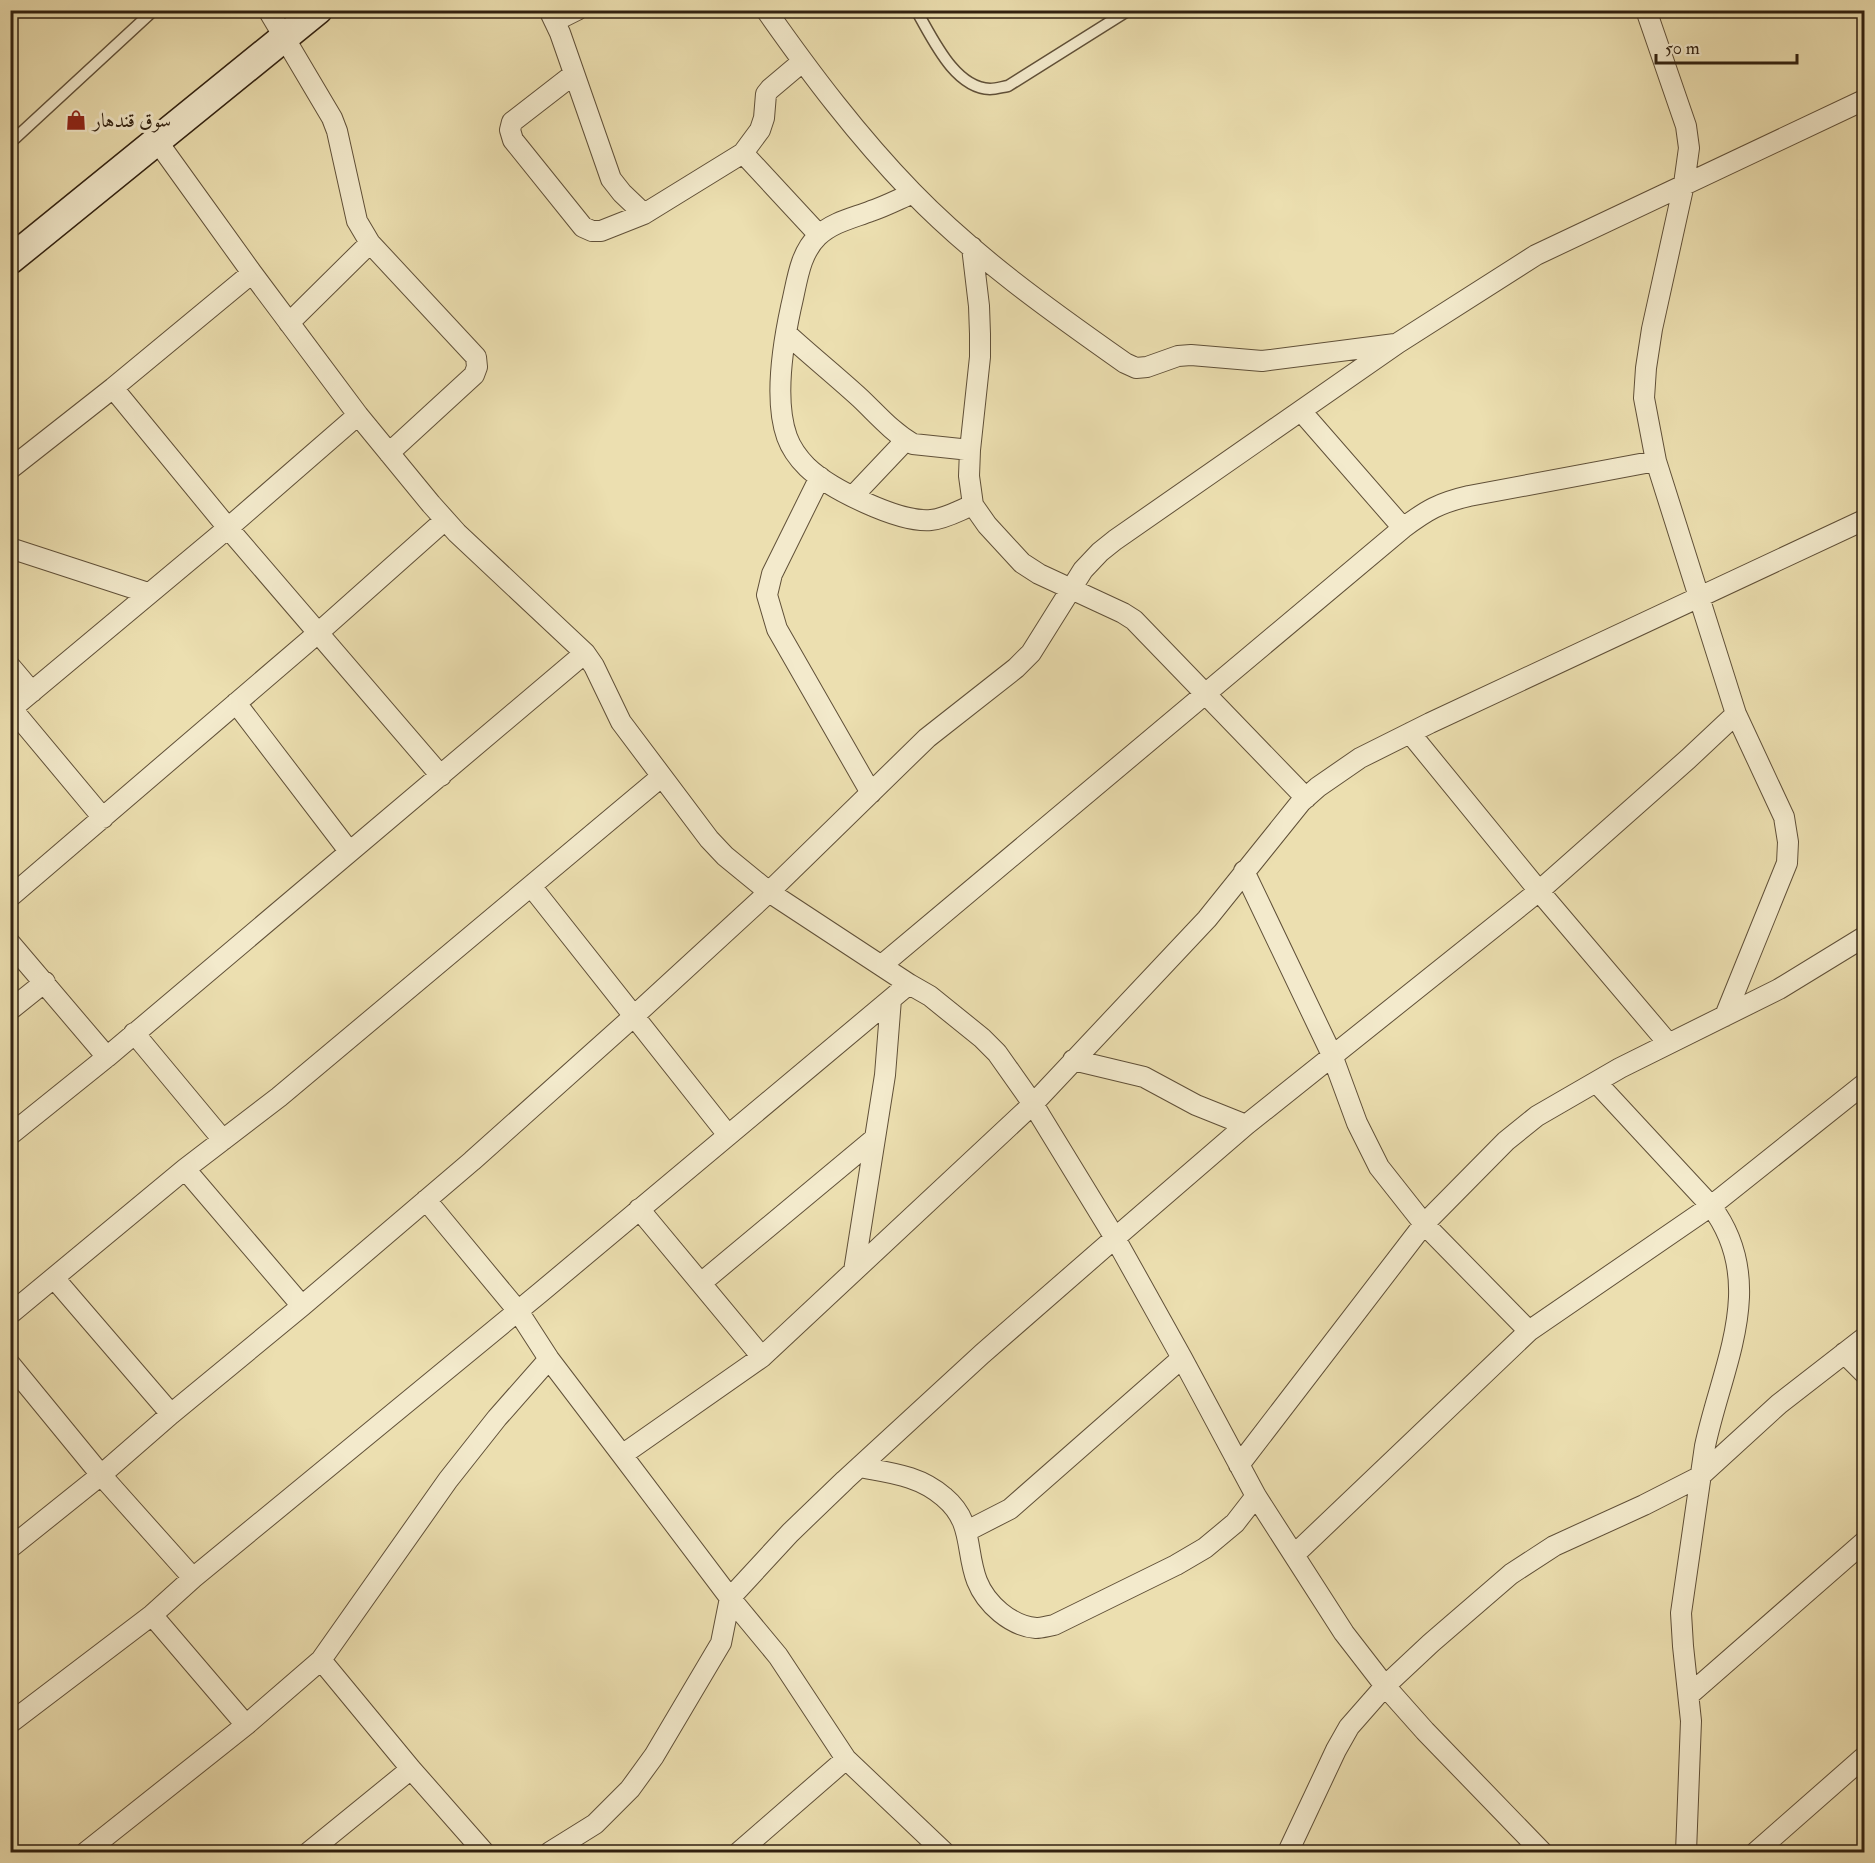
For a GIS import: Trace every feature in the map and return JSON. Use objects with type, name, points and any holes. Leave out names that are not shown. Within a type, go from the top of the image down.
[{"type":"main road","points":[[10,260],[318,10]]},
{"type":"street","points":[[268,10],[332,118],[357,221],[370,243],[476,357],[477,367],[474,375],[389,453]]},
{"type":"street","points":[[577,10],[552,16],[611,179],[644,214]]},
{"type":"street","points":[[766,10],[838,110],[913,193],[972,248],[1058,316],[1125,363],[1136,368],[1147,368],[1178,356],[1191,355],[1262,361],[1398,344]]},
{"type":"street","points":[[1646,10],[1686,126],[1689,148],[1684,184],[1652,329],[1644,398],[1656,461],[1736,714],[1784,817],[1788,842],[1787,863],[1725,1016]]},
{"type":"street","points":[[574,74],[512,122],[510,130],[513,140],[583,227],[592,231],[601,231],[644,214],[742,153],[760,130],[764,117],[766,94],[802,62]]},
{"type":"street","points":[[10,1548],[101,1475],[426,1200],[633,1017],[769,891],[927,738],[1016,668],[1031,653],[1083,570],[1115,540],[1398,344],[1536,255],[1864,100]]},
{"type":"street","points":[[157,141],[358,415],[445,520],[585,652],[621,722],[661,777],[724,856],[769,891],[930,996],[997,1053],[1033,1104],[1115,1238],[1256,1496],[1344,1633],[1385,1686],[1425,1731],[1542,1852]]},
{"type":"street","points":[[742,153],[819,235]]},
{"type":"street","points":[[913,193],[888,205],[834,224],[819,235],[803,257],[783,349],[781,413],[787,438],[807,467],[853,496],[894,514],[915,520],[932,520],[973,505]]},
{"type":"street","points":[[289,322],[370,243]]},
{"type":"street","points":[[972,248],[980,334],[980,357],[970,450],[969,476],[973,505],[987,525],[1022,563],[1039,574],[1134,620],[1306,798]]},
{"type":"street","points":[[10,469],[113,388],[252,273]]},
{"type":"street","points":[[786,333],[850,389],[894,432],[906,440],[913,444],[970,450]]},
{"type":"street","points":[[113,388],[228,528],[441,776]]},
{"type":"street","points":[[1301,411],[1403,528]]},
{"type":"street","points":[[103,818],[11,710],[228,528],[358,415]]},
{"type":"street","points":[[853,496],[906,440]]},
{"type":"street","points":[[882,965],[1427,510],[1444,502],[1656,461]]},
{"type":"street","points":[[820,477],[772,574],[767,595],[777,629],[871,794]]},
{"type":"street","points":[[10,897],[318,633],[445,520]]},
{"type":"street","points":[[622,1455],[762,1357],[1033,1104],[1192,936],[1286,820],[1318,787],[1360,758],[1410,733],[1864,520]]},
{"type":"street","points":[[10,548],[148,593]]},
{"type":"street","points":[[10,1135],[107,1057],[585,652]]},
{"type":"street","points":[[10,666],[32,692]]},
{"type":"street","points":[[236,703],[349,851]]},
{"type":"street","points":[[550,1852],[595,1824],[630,1789],[654,1756],[721,1642],[730,1598],[790,1533],[982,1354],[1115,1238],[1246,1125],[1539,891],[1736,714]]},
{"type":"street","points":[[1410,733],[1539,891],[1668,1043]]},
{"type":"street","points":[[10,1314],[185,1169],[279,1097],[661,777]]},
{"type":"street","points":[[1245,872],[1332,1055],[1357,1123],[1379,1167],[1424,1224],[1528,1331]]},
{"type":"street","points":[[531,886],[728,1135]]},
{"type":"street","points":[[1239,1465],[1424,1224],[1506,1141],[1537,1116],[1596,1082],[1668,1043],[1779,989],[1864,937]]},
{"type":"street","points":[[10,943],[107,1057]]},
{"type":"street","points":[[10,1010],[45,982]]},
{"type":"street","points":[[10,1723],[152,1615],[193,1578],[518,1311],[909,984]]},
{"type":"street","points":[[854,1271],[887,1058],[891,999]]},
{"type":"street","points":[[134,1033],[223,1140]]},
{"type":"street","points":[[1073,1060],[1144,1077],[1196,1105],[1246,1125]]},
{"type":"street","points":[[1596,1082],[1711,1206],[1730,1238],[1737,1264],[1740,1290],[1737,1321],[1727,1368],[1710,1424],[1700,1477],[1681,1613],[1689,1695],[1691,1750],[1686,1852]]},
{"type":"street","points":[[1294,1555],[1528,1331],[1711,1206],[1864,1084]]},
{"type":"street","points":[[701,1283],[874,1139]]},
{"type":"street","points":[[185,1169],[302,1306]]},
{"type":"street","points":[[426,1200],[518,1311],[549,1359],[730,1598],[778,1656],[846,1759],[944,1852]]},
{"type":"street","points":[[639,1209],[762,1357]]},
{"type":"street","points":[[54,1278],[171,1414]]},
{"type":"street","points":[[1288,1852],[1349,1727],[1385,1686],[1431,1643],[1511,1574],[1554,1546],[1700,1477],[1779,1404],[1864,1338]]},
{"type":"street","points":[[1844,1353],[1864,1373]]},
{"type":"street","points":[[967,1531],[1010,1509],[1182,1358]]},
{"type":"street","points":[[86,1852],[246,1725],[321,1660],[448,1480],[497,1418],[549,1359]]},
{"type":"street","points":[[10,1364],[101,1475],[193,1578]]},
{"type":"street","points":[[859,1467],[906,1475],[926,1483],[946,1498],[960,1515],[967,1531],[977,1581],[989,1600],[999,1611],[1021,1625],[1037,1628],[1054,1625],[1176,1565],[1205,1548],[1235,1523],[1256,1496]]},
{"type":"street","points":[[1689,1695],[1864,1542]]},
{"type":"street","points":[[152,1615],[246,1725]]},
{"type":"street","points":[[321,1660],[411,1769],[484,1852]]},
{"type":"street","points":[[1756,1852],[1864,1757]]},
{"type":"street","points":[[739,1852],[846,1759]]},
{"type":"street","points":[[309,1852],[411,1769]]},
{"type":"lane","points":[[10,143],[154,10]]},
{"type":"lane","points":[[916,10],[955,70],[967,82],[991,89],[1008,86],[1130,10]]},
{"type":"place","name":"سوق قندهار","points":[[76,120]]}]
